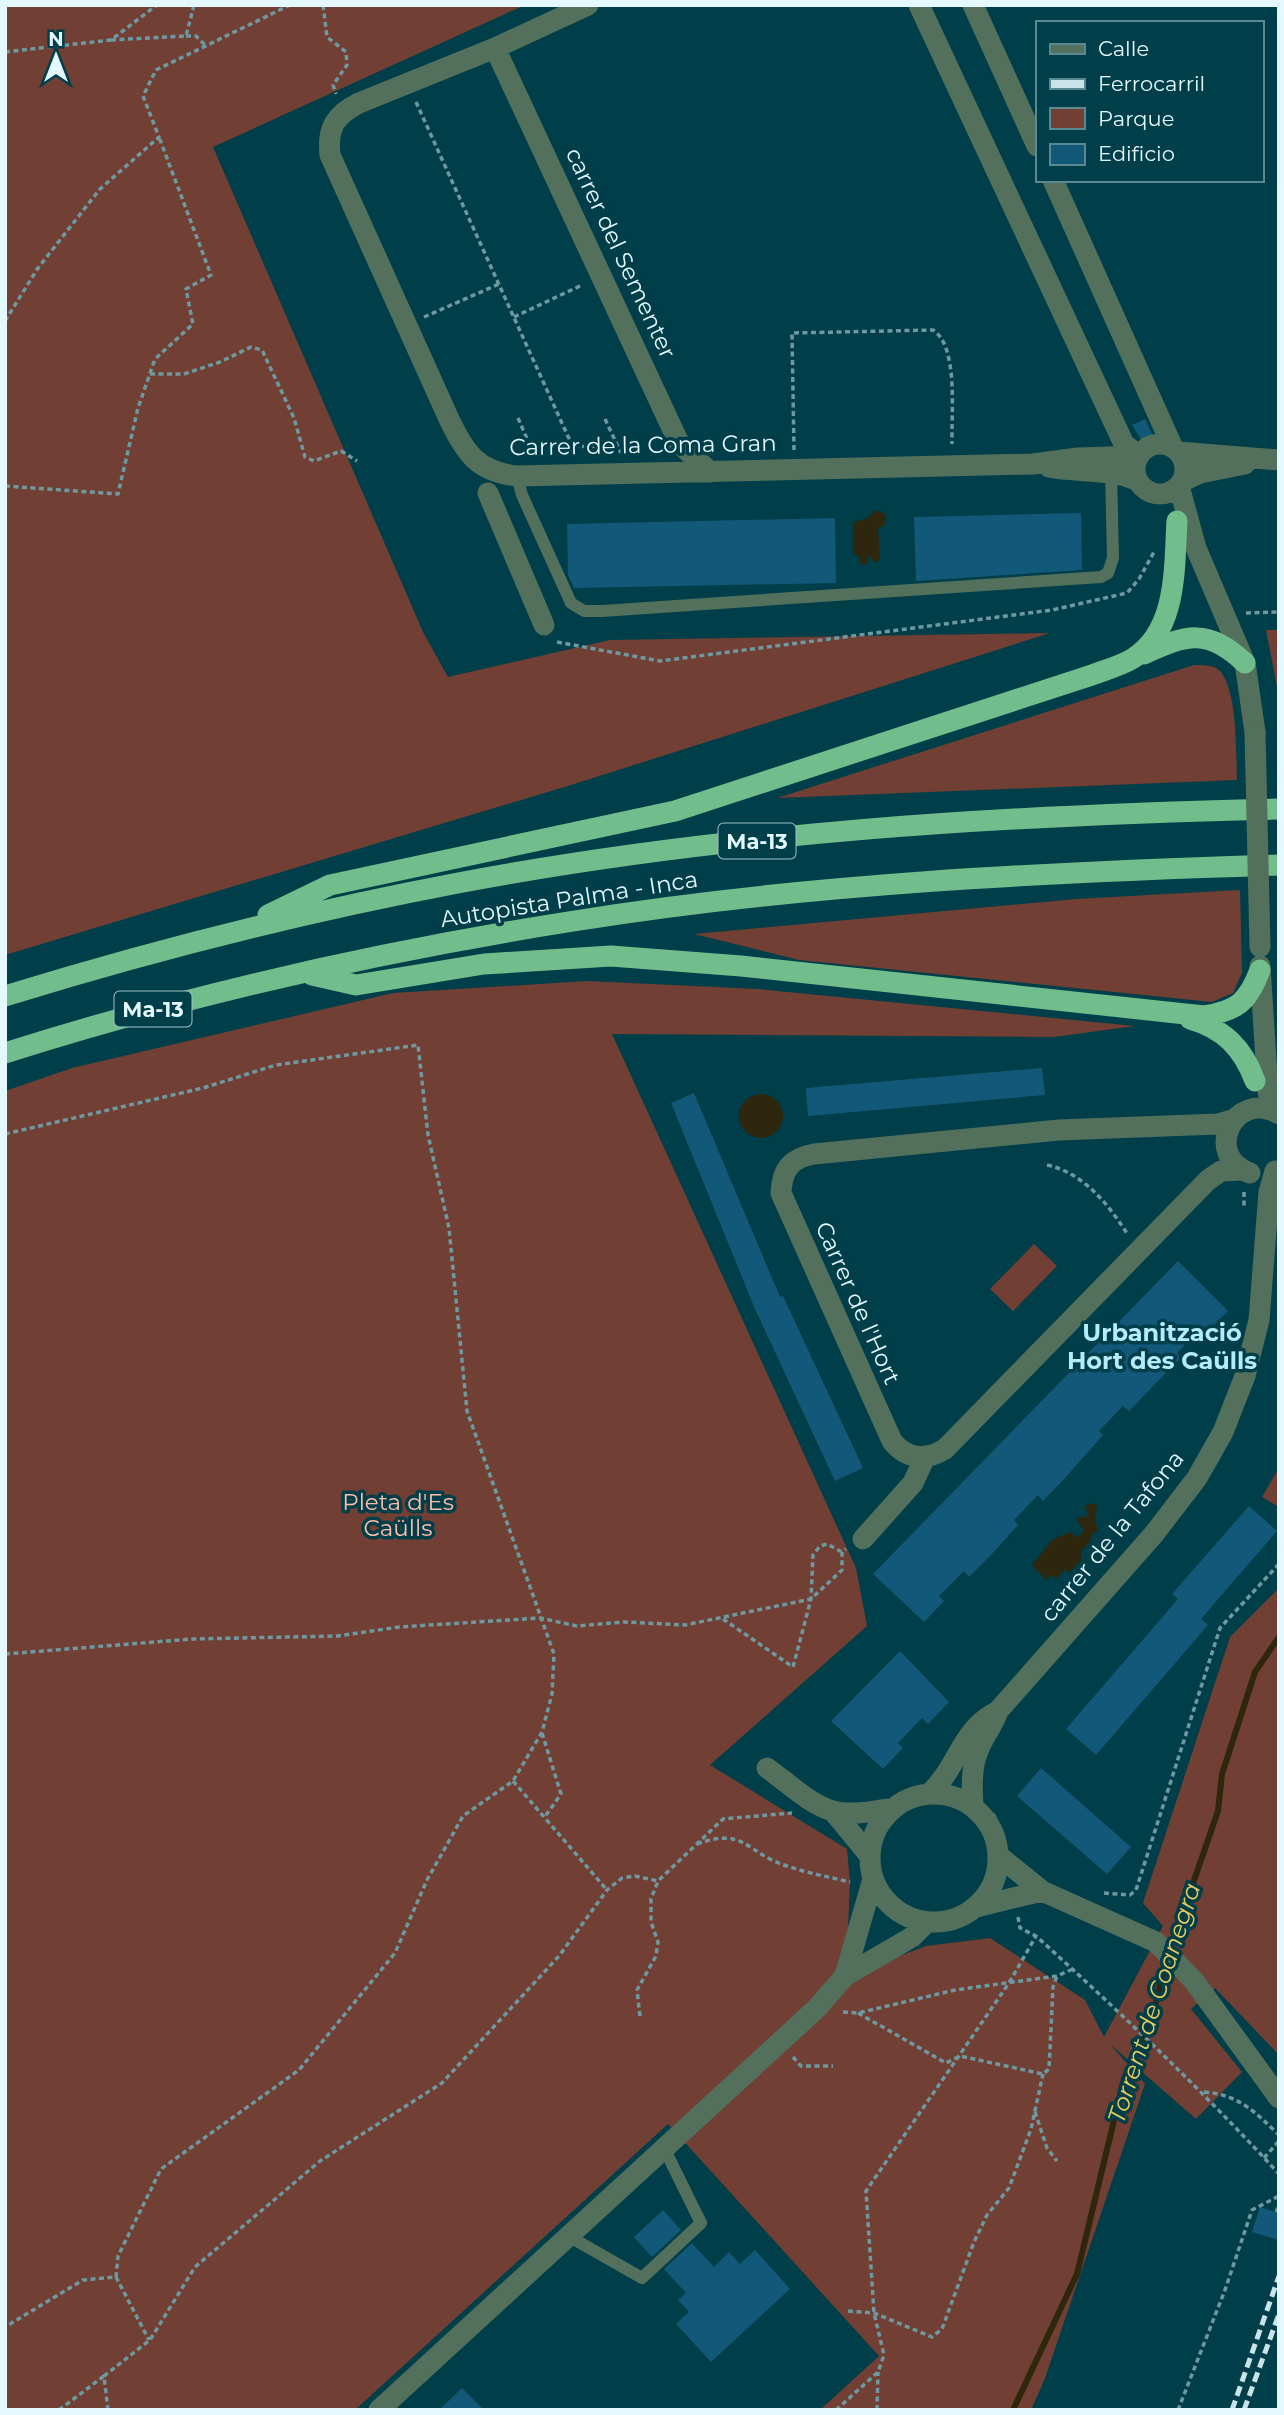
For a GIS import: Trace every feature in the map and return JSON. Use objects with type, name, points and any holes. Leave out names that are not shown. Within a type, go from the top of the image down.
[{"type":"highway","points":[[1132,659],[1152,639],[1164,616],[1176,580],[1177,521]]},
{"type":"highway","points":[[242,929],[330,885],[675,811],[1092,675],[1172,641],[1192,637],[1216,640],[1245,663]]},
{"type":"highway","name":"Autopista Palma - Inca","points":[[5,996],[242,929],[459,883],[677,849],[1007,820],[1279,809]]},
{"type":"highway","name":"Autopista Palma - Inca","points":[[5,1053],[90,1026],[303,972],[573,921],[681,906],[1010,877],[1279,865]]},
{"type":"highway","points":[[303,972],[356,985],[484,964],[611,956],[741,966],[1204,1016],[1226,1013],[1248,996],[1260,970]]},
{"type":"highway","points":[[1171,1014],[1199,1022],[1230,1038],[1248,1063],[1255,1081]]},
{"type":"street","points":[[339,104],[495,48],[588,5]]},
{"type":"street","points":[[919,5],[1124,444],[1139,457]]},
{"type":"street","points":[[973,5],[1036,144]]},
{"type":"street","name":"carrer del Sementer","points":[[495,48],[679,443],[710,472]]},
{"type":"street","name":"Carrer de la Coma Gran","points":[[339,104],[328,140],[330,156],[461,445],[483,468],[517,476],[1033,464],[1078,458],[1139,457]]},
{"type":"street","points":[[1054,182],[1175,450],[1184,463],[1174,487],[1177,521],[1196,548]]},
{"type":"street","points":[[1154,445],[1268,461],[1200,473],[1174,487],[1149,492],[1138,481],[1135,468],[1139,457],[1154,445]]},
{"type":"street","name":"Carrer de la Coma Gran","points":[[1033,464],[1079,473],[1111,473],[1138,481]]},
{"type":"street","points":[[1174,487],[1196,548],[1245,663],[1255,732],[1261,1016],[1268,1092],[1278,1113]]},
{"type":"street","points":[[488,493],[544,625]]},
{"type":"street","points":[[1238,1116],[1251,1097],[1255,1081],[1261,1016]]},
{"type":"street","name":"Carrer de l'Hort","points":[[925,1457],[906,1454],[892,1441],[783,1201],[781,1184],[786,1168],[803,1156],[834,1151],[1059,1130],[1218,1124],[1258,1108],[1278,1113]]},
{"type":"street","name":"carrer de la Tafona","points":[[1238,1116],[1227,1133],[1227,1150],[1256,1187],[1256,1228],[1264,1255]]},
{"type":"street","points":[[863,1539],[913,1483],[925,1457],[945,1449],[1215,1174],[1228,1170],[1261,1175],[1277,1170]]},
{"type":"street","name":"carrer de la Tafona","points":[[998,1711],[1154,1534],[1210,1457],[1235,1405],[1251,1359],[1259,1320],[1269,1192],[1277,1170]]},
{"type":"street","points":[[930,1793],[945,1779],[965,1738],[979,1720],[998,1711]]},
{"type":"street","points":[[973,1806],[972,1788],[978,1751],[992,1729],[998,1711]]},
{"type":"street","points":[[767,1768],[813,1801],[833,1811],[870,1856]]},
{"type":"street","points":[[976,1907],[989,1892],[997,1875],[999,1856],[996,1837],[987,1820],[973,1806],[953,1796],[930,1793],[909,1798],[894,1808],[877,1827],[870,1856],[873,1880],[881,1895],[894,1908],[927,1922],[944,1922],[976,1907],[1042,1891]]},
{"type":"street","points":[[833,1811],[862,1812],[894,1808]]},
{"type":"street","points":[[999,1856],[1042,1891],[1156,1942],[1194,1981],[1279,2098]]},
{"type":"street","points":[[845,1976],[873,1880]]},
{"type":"street","points":[[379,2410],[816,2009],[845,1976],[912,1937],[927,1922]]},
{"type":"lane","points":[[517,476],[522,495],[571,603],[584,611],[602,611],[1101,577],[1108,573],[1113,558],[1111,473]]},
{"type":"lane","points":[[570,2237],[642,2278],[701,2222],[664,2148]]},
{"type":"path","points":[[111,40],[157,5]]},
{"type":"path","points":[[186,36],[194,5]]},
{"type":"path","points":[[5,486],[118,494],[138,408],[155,359],[193,324],[186,289],[211,275],[144,96],[156,70],[290,5]]},
{"type":"path","points":[[323,5],[327,37],[346,52],[347,65],[333,85],[339,104]]},
{"type":"path","points":[[5,52],[111,40],[186,36],[196,36],[208,47]]},
{"type":"path","points":[[413,96],[576,454]]},
{"type":"path","points":[[5,321],[38,268],[100,189],[159,137]]},
{"type":"path","points":[[514,317],[589,282]]},
{"type":"path","points":[[422,318],[499,284]]},
{"type":"path","points":[[794,451],[792,333],[933,330],[938,334],[950,360],[952,446]]},
{"type":"path","points":[[150,374],[184,374],[220,362],[251,347],[262,350],[293,418],[305,457],[314,461],[341,452],[357,461]]},
{"type":"path","points":[[518,418],[534,455]]},
{"type":"path","points":[[605,419],[621,453]]},
{"type":"path","points":[[531,447],[617,446]]},
{"type":"path","points":[[544,625],[547,640],[660,661],[1052,610],[1127,593],[1139,579],[1154,552],[1163,546]]},
{"type":"path","points":[[1244,613],[1279,612]]},
{"type":"path","points":[[5,1134],[203,1088],[276,1065],[418,1045],[428,1135],[449,1228],[467,1411],[554,1654],[552,1694],[542,1732],[513,1782],[463,1816],[427,1880],[396,1953],[299,2070],[161,2169],[118,2256],[116,2277],[150,2340]]},
{"type":"path","points":[[1047,1165],[1058,1167],[1098,1193],[1138,1251]]},
{"type":"path","points":[[842,1552],[863,1539]]},
{"type":"path","points":[[721,1618],[793,1667],[811,1599],[813,1555],[820,1546],[827,1544],[842,1552]]},
{"type":"path","points":[[5,1654],[192,1639],[338,1636],[399,1627],[541,1618],[577,1626],[624,1622],[685,1625],[811,1599],[842,1570],[842,1552]]},
{"type":"path","points":[[1097,1891],[1108,1895],[1130,1895],[1136,1890],[1220,1628],[1279,1563]]},
{"type":"path","points":[[542,1732],[561,1794],[544,1818]]},
{"type":"path","points":[[513,1782],[607,1890]]},
{"type":"path","points":[[640,2016],[637,1990],[657,1949],[651,1899],[658,1881],[723,1819],[751,1814],[789,1815],[813,1801]]},
{"type":"path","points":[[695,1844],[719,1836],[734,1838],[784,1866],[850,1882],[873,1880]]},
{"type":"path","points":[[59,2410],[150,2340],[195,2267],[320,2161],[442,2083],[559,1956],[607,1890],[621,1878],[635,1876],[658,1881]]},
{"type":"path","points":[[1016,1897],[1020,1928],[1036,1936],[1123,2015],[1201,2091],[1279,2174]]},
{"type":"path","points":[[877,2410],[878,2372],[884,2356],[874,2313],[866,2191],[1009,1983],[1036,1936]]},
{"type":"path","points":[[816,2009],[858,2013],[955,1990],[1057,1976],[1073,1969]]},
{"type":"path","points":[[848,2312],[874,2313],[932,2337],[942,2329],[974,2242],[987,2215],[1009,2188],[1035,2112],[1043,2074],[1049,2069],[1053,1987],[1057,1976]]},
{"type":"path","points":[[858,2013],[946,2063],[960,2056],[1043,2074]]},
{"type":"path","points":[[791,2054],[801,2066],[833,2066]]},
{"type":"path","points":[[1201,2091],[1231,2096],[1279,2135]]},
{"type":"path","points":[[1035,2112],[1048,2148],[1057,2161]]},
{"type":"path","points":[[1264,2158],[1279,2141]]},
{"type":"path","points":[[1178,2410],[1225,2290],[1252,2210],[1279,2196]]},
{"type":"path","points":[[1276,2212],[1279,2206]]},
{"type":"path","points":[[5,2327],[83,2280],[116,2277]]},
{"type":"path","points":[[836,2410],[878,2372]]},
{"type":"path","points":[[104,2376],[108,2410]]},
{"type":"green space","points":[[5,5],[525,5],[213,147],[423,632],[448,677],[610,640],[1050,633],[571,785],[5,955]]},
{"type":"green space","points":[[1266,630],[1279,630],[1279,697]]},
{"type":"green space","points":[[1194,665],[1216,668],[1223,675],[1228,687],[1236,737],[1237,780],[777,798]]},
{"type":"green space","points":[[1240,890],[1242,973],[1233,993],[1212,1002],[799,960],[694,934],[1076,899]]},
{"type":"green space","name":"Pleta d'Es Caülls","points":[[587,981],[758,989],[1135,1026],[1054,1037],[612,1034],[856,1568],[867,1626],[710,1765],[847,1849],[850,1882],[846,1976],[926,1946],[990,1938],[1085,2000],[1104,2037],[1163,1926],[1143,1903],[1230,1637],[1279,1588],[1279,2055],[1215,1988],[1191,2009],[1242,2072],[1196,2119],[1110,2044],[1145,2084],[1044,2381],[1031,2410],[820,2410],[879,2356],[668,2124],[355,2410],[5,2410],[5,1091],[72,1068],[393,993]]},
{"type":"green space","points":[[1034,1244],[1057,1266],[1013,1311],[990,1289]]},
{"type":"green space","points":[[1279,1468],[1279,1507],[1262,1497]]},
{"type":"shaded area","points":[[875,511],[886,516],[884,526],[878,528],[880,558],[876,563],[868,556],[867,564],[860,564],[859,556],[853,554],[853,522],[866,519]]},
{"type":"shaded area","points":[[761,1094],[776,1101],[783,1116],[776,1131],[761,1138],[746,1131],[739,1116],[746,1101]]},
{"type":"shaded area","points":[[1090,1503],[1097,1505],[1095,1519],[1098,1531],[1092,1534],[1089,1543],[1082,1550],[1081,1560],[1069,1573],[1065,1569],[1056,1579],[1051,1575],[1046,1580],[1032,1565],[1053,1539],[1071,1532],[1077,1538],[1084,1531],[1076,1518],[1089,1516],[1085,1507]]},
{"type":"building","points":[[1145,419],[1154,438],[1143,443],[1132,425]]},
{"type":"building","points":[[1081,513],[1082,570],[916,581],[914,517]]},
{"type":"building","points":[[835,518],[836,583],[574,588],[568,575],[567,524]]},
{"type":"building","points":[[1042,1068],[1045,1095],[808,1116],[806,1088]]},
{"type":"building","points":[[694,1093],[780,1297],[783,1296],[863,1468],[835,1481],[755,1309],[671,1103]]},
{"type":"building","points":[[1178,1261],[1228,1311],[1206,1333],[1201,1328],[1177,1353],[1181,1358],[1129,1411],[1123,1406],[1099,1431],[1103,1435],[1065,1478],[1043,1501],[1038,1495],[1014,1520],[1018,1525],[991,1555],[969,1577],[964,1571],[939,1596],[944,1601],[924,1622],[873,1574]]},
{"type":"building","points":[[1249,1506],[1277,1531],[1201,1619],[1208,1625],[1096,1755],[1066,1729],[1178,1599],[1172,1594]]},
{"type":"building","points":[[900,1651],[949,1702],[928,1724],[922,1718],[898,1743],[903,1748],[883,1769],[831,1721]]},
{"type":"building","points":[[1041,1768],[1131,1847],[1107,1874],[1017,1796]]},
{"type":"building","points":[[1260,2207],[1279,2213],[1279,2240],[1252,2232]]},
{"type":"building","points":[[663,2210],[681,2230],[652,2257],[634,2237]]},
{"type":"building","points":[[692,2243],[714,2267],[729,2252],[740,2264],[755,2250],[790,2289],[711,2362],[676,2324],[689,2312],[678,2300],[686,2293],[664,2269]]},
{"type":"building","points":[[462,2388],[484,2410],[439,2410]]},
{"type":"waterway","name":"Torrent de Coanegra","points":[[1170,1950],[1218,1811],[1222,1774],[1255,1672],[1279,1637]]},
{"type":"waterway","name":"Torrent de Coanegra","points":[[1013,2410],[1077,2274],[1124,2079],[1151,2021],[1167,1960]]},
{"type":"railway","points":[[1232,2410],[1279,2276]]},
{"type":"railway","points":[[1244,2410],[1279,2314]]},
{"type":"district","name":"Urbanització Hort des Caülls","points":[[1162,1346]]}]
